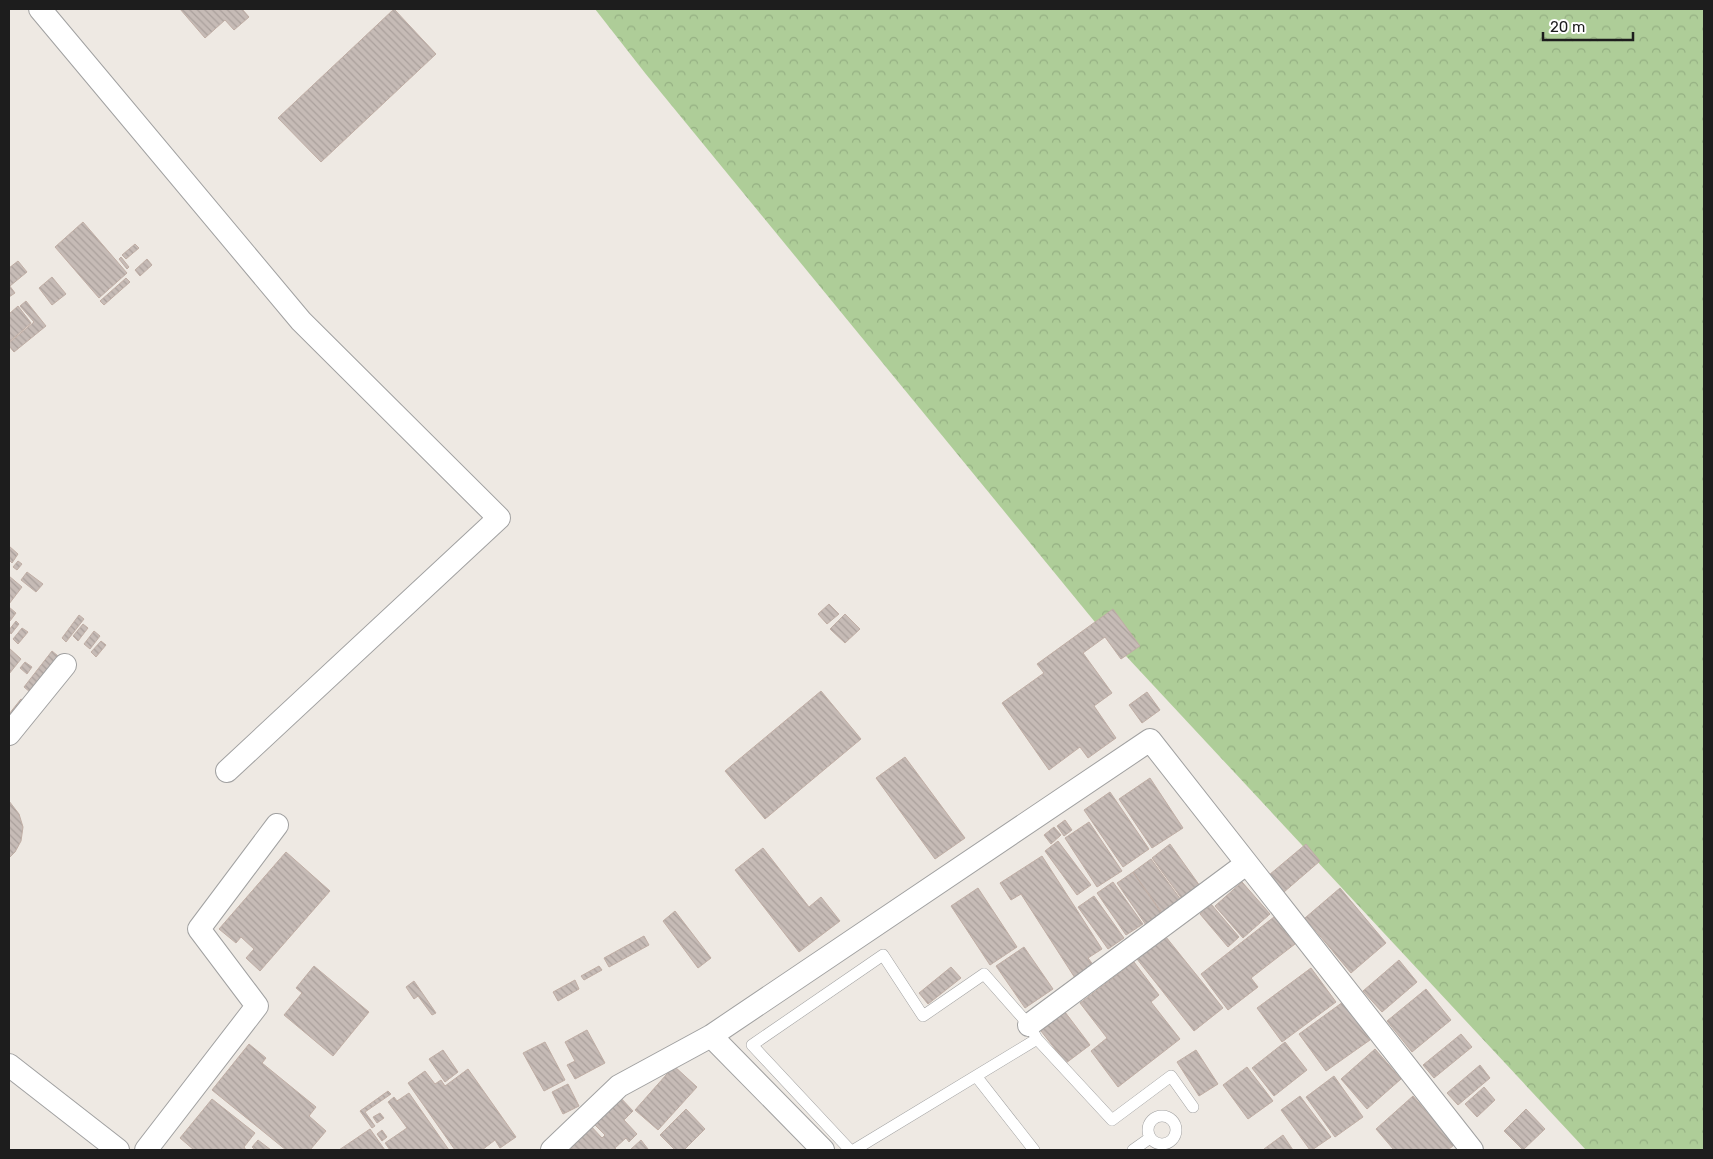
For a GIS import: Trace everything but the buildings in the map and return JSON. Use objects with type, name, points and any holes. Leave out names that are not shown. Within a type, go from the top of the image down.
[{"type":"street","points":[[40,9],[301,321],[499,518],[227,771]]},
{"type":"street","points":[[9,734],[65,665]]},
{"type":"street","points":[[552,1150],[619,1086],[711,1036],[1150,740],[1472,1150]]},
{"type":"street","points":[[146,1150],[257,1006],[199,929],[276,825]]},
{"type":"street","points":[[1033,1032],[1246,864]]},
{"type":"street","points":[[711,1036],[823,1150]]},
{"type":"street","points":[[9,1064],[118,1150]]},
{"type":"lane","points":[[850,1150],[752,1045],[883,955],[924,1016],[984,974],[1112,1120],[1172,1076],[1193,1108]]},
{"type":"lane","points":[[854,1150],[976,1076],[1033,1032]]},
{"type":"lane","points":[[976,1076],[1034,1150]]},
{"type":"lane","points":[[1133,1150],[1150,1138]]},
{"type":"green space","points":[[595,9],[1704,9],[1704,1150],[1586,1150],[1099,627],[645,73]]}]
